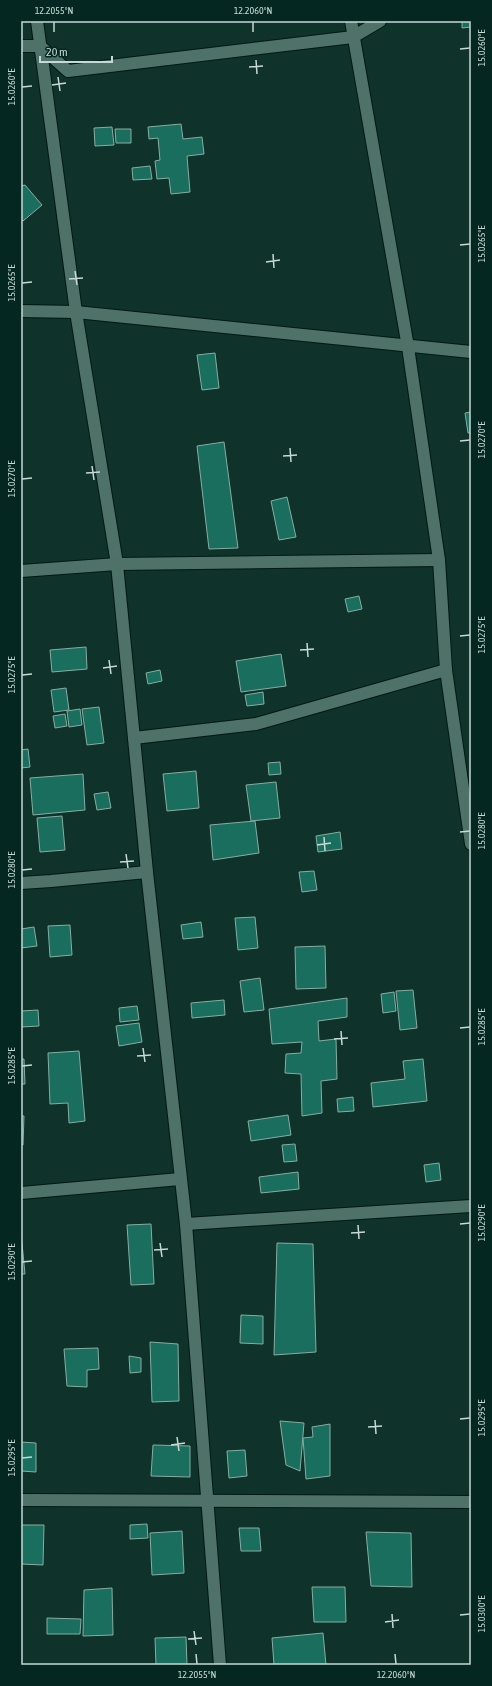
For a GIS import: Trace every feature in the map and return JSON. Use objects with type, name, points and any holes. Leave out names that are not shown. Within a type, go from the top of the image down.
[{"type":"street","points":[[37,21],[76,312],[117,564],[147,872],[186,1224],[220,1665]]},
{"type":"street","points":[[351,21],[408,347],[438,560],[446,670],[471,844]]},
{"type":"street","points":[[21,46],[40,46],[68,71],[353,37],[380,21]]},
{"type":"street","points":[[21,311],[76,312],[408,347],[471,352]]},
{"type":"street","points":[[21,571],[117,564],[438,560]]},
{"type":"street","points":[[134,738],[256,724],[446,670]]},
{"type":"street","points":[[21,882],[51,881],[147,872]]},
{"type":"street","points":[[21,1193],[180,1179]]},
{"type":"street","points":[[186,1224],[471,1206]]},
{"type":"street","points":[[21,1500],[471,1502]]},
{"type":"building","points":[[462,21],[471,21],[471,27],[462,28]]},
{"type":"building","points":[[181,124],[183,139],[202,137],[204,154],[187,156],[190,192],[171,194],[169,178],[157,179],[155,161],[160,160],[158,138],[149,139],[148,127]]},
{"type":"building","points":[[112,127],[114,145],[95,146],[94,128]]},
{"type":"building","points":[[115,129],[131,129],[131,143],[116,143]]},
{"type":"building","points":[[150,166],[152,179],[133,180],[132,168]]},
{"type":"building","points":[[25,185],[42,205],[23,221],[21,219],[21,186]]},
{"type":"building","points":[[215,353],[219,388],[202,390],[197,355]]},
{"type":"building","points":[[471,412],[471,433],[468,433],[465,413]]},
{"type":"building","points":[[224,442],[238,548],[209,549],[197,446]]},
{"type":"building","points":[[287,497],[296,537],[279,540],[271,501]]},
{"type":"building","points":[[359,596],[362,609],[348,612],[345,599]]},
{"type":"building","points":[[86,647],[87,669],[52,672],[50,650]]},
{"type":"building","points":[[281,654],[286,686],[241,692],[236,661]]},
{"type":"building","points":[[160,670],[162,681],[148,684],[146,673]]},
{"type":"building","points":[[66,688],[69,710],[54,712],[51,690]]},
{"type":"building","points":[[263,692],[264,704],[247,706],[245,695]]},
{"type":"building","points":[[99,707],[104,743],[87,745],[82,709]]},
{"type":"building","points":[[80,709],[82,725],[69,727],[67,711]]},
{"type":"building","points":[[65,714],[67,726],[55,728],[53,716]]},
{"type":"building","points":[[28,749],[30,767],[21,768],[21,750]]},
{"type":"building","points":[[280,762],[281,774],[269,775],[268,763]]},
{"type":"building","points":[[196,771],[199,808],[167,811],[163,774]]},
{"type":"building","points":[[83,774],[85,810],[33,815],[30,778]]},
{"type":"building","points":[[276,782],[280,818],[251,821],[246,785]]},
{"type":"building","points":[[108,792],[111,808],[97,810],[94,794]]},
{"type":"building","points":[[62,816],[65,850],[40,852],[37,818]]},
{"type":"building","points":[[255,821],[259,853],[213,860],[210,825]]},
{"type":"building","points":[[340,832],[342,849],[318,852],[316,836]]},
{"type":"building","points":[[314,871],[317,890],[302,892],[299,872]]},
{"type":"building","points":[[255,917],[258,948],[238,950],[235,918]]},
{"type":"building","points":[[201,922],[203,937],[183,939],[181,925]]},
{"type":"building","points":[[70,925],[72,955],[50,957],[48,926]]},
{"type":"building","points":[[34,927],[37,946],[21,948],[21,929]]},
{"type":"building","points":[[325,946],[326,988],[296,989],[295,947]]},
{"type":"building","points":[[260,978],[264,1010],[244,1012],[240,981]]},
{"type":"building","points":[[413,990],[417,1028],[400,1030],[396,991]]},
{"type":"building","points":[[394,992],[396,1011],[383,1013],[381,994]]},
{"type":"building","points":[[347,998],[347,1017],[318,1021],[319,1041],[336,1039],[337,1079],[321,1081],[322,1113],[302,1116],[301,1074],[285,1073],[286,1054],[301,1053],[302,1042],[272,1044],[269,1009]]},
{"type":"building","points":[[224,1000],[225,1015],[192,1018],[191,1003]]},
{"type":"building","points":[[137,1006],[139,1020],[120,1022],[119,1008]]},
{"type":"building","points":[[38,1010],[39,1026],[21,1027],[21,1011]]},
{"type":"building","points":[[139,1023],[142,1042],[119,1046],[116,1026]]},
{"type":"building","points":[[79,1051],[85,1121],[69,1123],[68,1103],[50,1104],[48,1053]]},
{"type":"building","points":[[21,1059],[24,1059],[25,1084],[21,1084]]},
{"type":"building","points":[[423,1059],[427,1101],[373,1107],[371,1083],[405,1079],[403,1061]]},
{"type":"building","points":[[353,1097],[354,1111],[338,1112],[337,1099]]},
{"type":"building","points":[[288,1115],[291,1135],[251,1141],[248,1121]]},
{"type":"building","points":[[21,1116],[24,1116],[23,1145],[21,1145]]},
{"type":"building","points":[[295,1144],[297,1161],[284,1162],[282,1145]]},
{"type":"building","points":[[439,1163],[441,1180],[426,1182],[424,1165]]},
{"type":"building","points":[[298,1172],[299,1189],[261,1193],[259,1177]]},
{"type":"building","points":[[151,1224],[154,1284],[131,1285],[127,1225]]},
{"type":"building","points":[[21,1233],[25,1274],[21,1274]]},
{"type":"building","points":[[277,1243],[313,1244],[316,1352],[274,1355]]},
{"type":"building","points":[[241,1315],[263,1316],[263,1344],[240,1343]]},
{"type":"building","points":[[150,1342],[178,1344],[179,1401],[152,1402]]},
{"type":"building","points":[[98,1348],[99,1369],[87,1370],[87,1387],[67,1386],[64,1349]]},
{"type":"building","points":[[129,1356],[141,1358],[141,1372],[130,1373]]},
{"type":"building","points":[[280,1421],[304,1423],[300,1471],[286,1465]]},
{"type":"building","points":[[330,1424],[330,1476],[306,1479],[303,1438],[313,1437],[312,1427]]},
{"type":"building","points":[[21,1442],[36,1443],[36,1472],[21,1471]]},
{"type":"building","points":[[153,1445],[190,1446],[190,1477],[151,1476]]},
{"type":"building","points":[[245,1450],[247,1476],[229,1478],[227,1451]]},
{"type":"building","points":[[147,1524],[148,1538],[130,1539],[130,1525]]},
{"type":"building","points":[[21,1525],[44,1525],[43,1565],[21,1564]]},
{"type":"building","points":[[239,1528],[259,1528],[261,1551],[241,1551]]},
{"type":"building","points":[[182,1531],[184,1573],[152,1575],[150,1533]]},
{"type":"building","points":[[366,1532],[411,1533],[412,1587],[371,1586]]},
{"type":"building","points":[[312,1587],[345,1587],[346,1622],[314,1622]]},
{"type":"building","points":[[112,1588],[113,1635],[83,1636],[84,1590]]},
{"type":"building","points":[[47,1618],[81,1619],[80,1634],[47,1634]]},
{"type":"building","points":[[323,1633],[326,1665],[274,1665],[272,1638]]},
{"type":"building","points":[[186,1637],[187,1665],[156,1665],[155,1638]]}]
